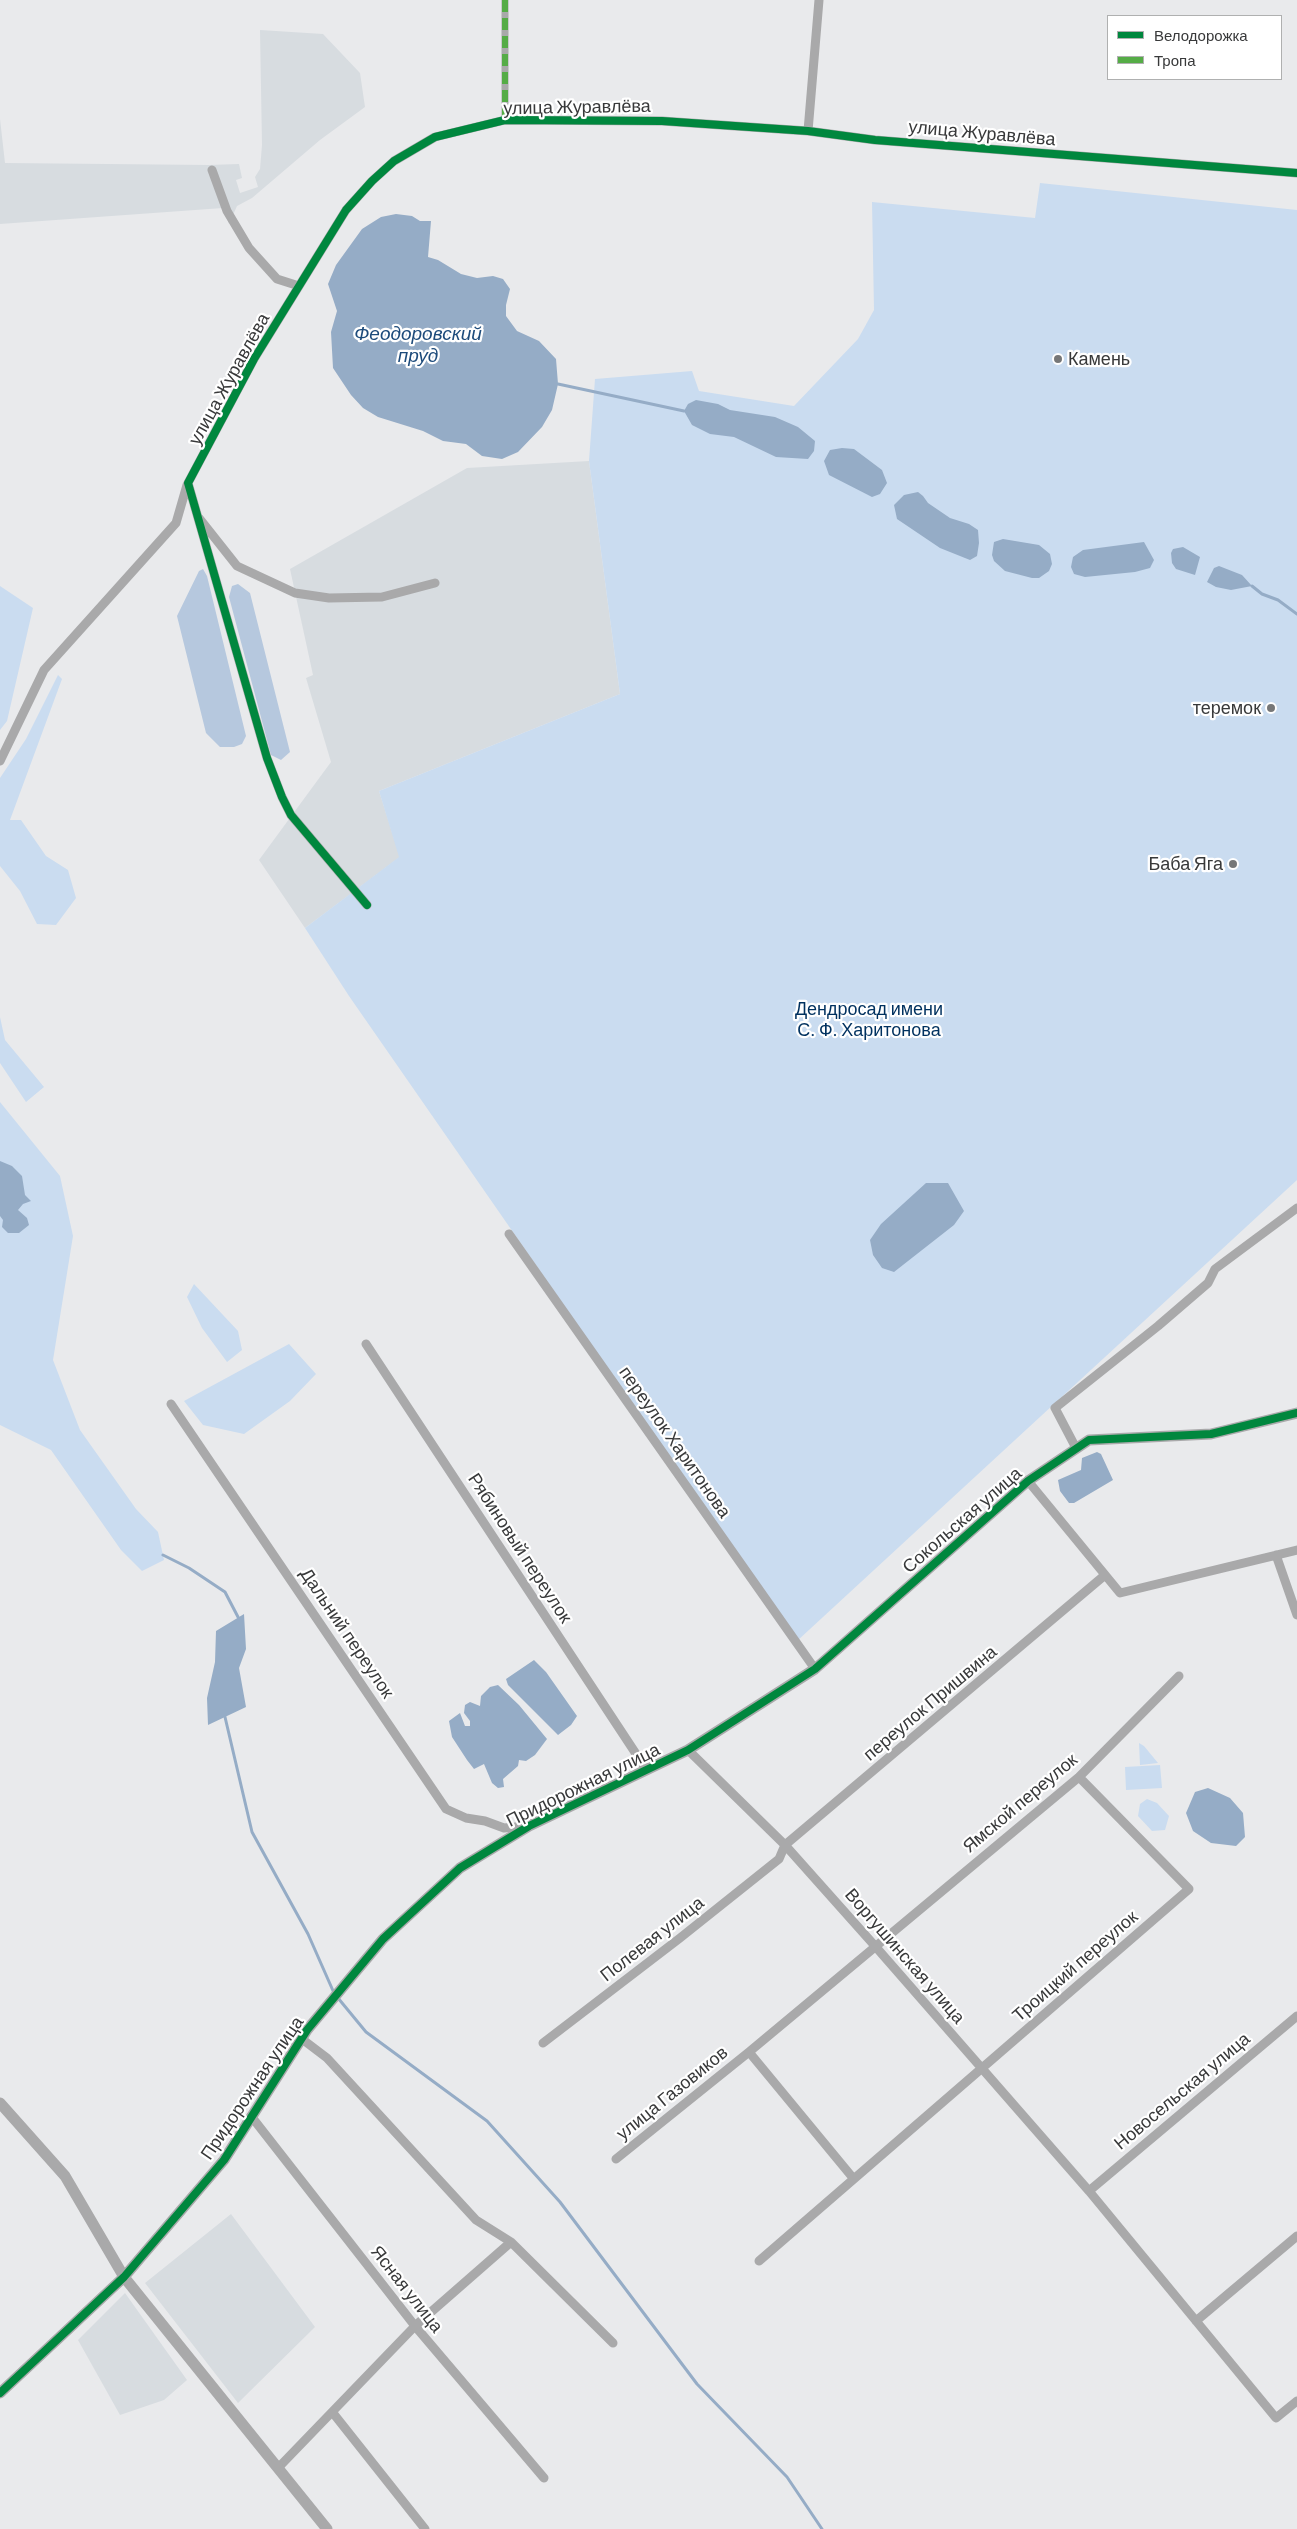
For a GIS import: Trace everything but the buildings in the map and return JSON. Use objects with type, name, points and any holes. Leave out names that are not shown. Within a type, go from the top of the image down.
[{"type":"street","points":[[505,0],[505,120]]},
{"type":"street","points":[[808,131],[819,0]]},
{"type":"street","name":"улица Журавлёва","points":[[0,761],[44,670],[176,523],[188,483],[254,359],[346,210],[372,181],[394,161],[435,138],[505,120],[662,121],[808,131],[885,140],[1297,173]]},
{"type":"street","points":[[212,170],[227,211],[249,248],[277,279],[299,286]]},
{"type":"street","points":[[188,483],[267,758],[282,797],[291,815],[367,905]]},
{"type":"street","points":[[196,514],[237,566],[295,593],[328,598],[382,597],[435,583]]},
{"type":"street","points":[[1076,1448],[1055,1408],[1194,1296],[1208,1283],[1215,1269],[1297,1208]]},
{"type":"street","name":"переулок Харитонова","points":[[509,1234],[815,1669]]},
{"type":"street","name":"Рябиновый переулок","points":[[366,1344],[646,1769]]},
{"type":"street","name":"Дальний переулок","points":[[171,1404],[446,1809],[466,1818],[485,1821],[504,1828],[530,1826]]},
{"type":"street","name":"Сокольская улица","points":[[688,1750],[815,1669],[1028,1481],[1089,1440],[1211,1434],[1297,1413]]},
{"type":"street","points":[[1028,1481],[1120,1593],[1297,1550]]},
{"type":"street","points":[[1276,1555],[1297,1614]]},
{"type":"street","name":"переулок Пришвина","points":[[778,1859],[785,1846],[1106,1575]]},
{"type":"street","name":"Ямской переулок","points":[[748,2052],[1079,1777],[1179,1676]]},
{"type":"street","name":"Придорожная улица","points":[[0,2393],[124,2277],[224,2160],[302,2039],[383,1939],[460,1868],[530,1826],[688,1750]]},
{"type":"street","name":"Воргушинская улица","points":[[688,1750],[785,1846],[875,1946],[1089,2191],[1276,2418],[1297,2401]]},
{"type":"street","name":"Троицкий переулок","points":[[759,2261],[1189,1889],[1079,1777]]},
{"type":"street","name":"Полевая улица","points":[[544,2043],[680,1938],[778,1859]]},
{"type":"street","name":"Новосельская улица","points":[[1089,2191],[1297,2016]]},
{"type":"street","points":[[302,2039],[327,2058],[476,2220],[511,2242],[613,2343]]},
{"type":"street","points":[[748,2052],[854,2178]]},
{"type":"street","name":"улица Газовиков","points":[[616,2159],[748,2052]]},
{"type":"street","points":[[0,2103],[65,2176],[124,2277],[327,2529]]},
{"type":"street","name":"Ясная улица","points":[[251,2116],[415,2326],[544,2478]]},
{"type":"street","points":[[1196,2321],[1297,2236]]},
{"type":"street","points":[[278,2468],[415,2326],[511,2242]]},
{"type":"street","points":[[333,2413],[425,2529]]},
{"type":"shaded area","points":[[260,30],[323,34],[360,73],[365,107],[320,140],[252,198],[237,206],[229,224],[223,208],[0,224],[0,119],[5,163],[239,164],[242,178],[236,180],[240,193],[258,187],[255,177],[260,169],[262,145]]},
{"type":"shaded area","points":[[589,461],[620,694],[379,791],[400,857],[305,928],[259,860],[331,762],[306,678],[313,675],[290,569],[467,468]]},
{"type":"shaded area","points":[[203,569],[207,576],[246,736],[242,744],[234,747],[220,747],[206,733],[177,616],[199,571]]},
{"type":"shaded area","points":[[238,584],[250,593],[290,752],[281,760],[271,755],[229,597],[232,586]]},
{"type":"shaded area","points":[[231,2214],[315,2327],[238,2403],[145,2283]]},
{"type":"shaded area","points":[[125,2293],[187,2380],[164,2400],[120,2415],[78,2340]]},
{"type":"green space","name":"Дендросад имени С. Ф. Харитонова","points":[[1040,183],[1297,210],[1297,1180],[797,1641],[349,996],[305,928],[399,857],[379,791],[620,694],[589,461],[595,379],[692,371],[699,391],[794,406],[858,339],[874,310],[872,202],[1035,218]]},
{"type":"green space","points":[[0,586],[33,608],[7,721],[0,730]]},
{"type":"green space","points":[[58,675],[62,679],[10,820],[21,820],[46,856],[68,870],[76,898],[56,925],[37,924],[20,891],[0,866],[0,778],[26,739]]},
{"type":"green space","points":[[0,1017],[5,1040],[44,1087],[26,1102],[0,1063]]},
{"type":"green space","points":[[0,1102],[60,1176],[73,1236],[53,1360],[80,1430],[136,1509],[158,1532],[164,1560],[142,1571],[121,1550],[51,1450],[0,1425]]},
{"type":"green space","points":[[194,1284],[238,1331],[242,1350],[227,1362],[202,1328],[187,1297]]},
{"type":"green space","points":[[289,1344],[316,1374],[290,1401],[244,1434],[203,1425],[184,1401]]},
{"type":"green space","points":[[1139,1743],[1144,1746],[1158,1763],[1140,1765]]},
{"type":"green space","points":[[1160,1765],[1162,1788],[1126,1790],[1125,1767]]},
{"type":"green space","points":[[1147,1799],[1157,1803],[1169,1816],[1165,1830],[1152,1831],[1138,1816],[1140,1804]]},
{"type":"water","name":"Феодоровский пруд","points":[[396,214],[412,216],[420,221],[431,221],[428,257],[438,260],[461,274],[477,278],[493,276],[503,279],[510,289],[506,305],[506,316],[517,331],[539,341],[556,359],[558,384],[552,410],[542,427],[518,452],[502,459],[482,456],[466,444],[443,441],[423,431],[378,417],[363,408],[351,395],[333,368],[331,332],[337,311],[328,284],[336,265],[362,229],[381,217]]},
{"type":"water","points":[[696,400],[718,404],[730,410],[775,417],[798,427],[815,441],[814,451],[808,459],[776,457],[734,437],[710,434],[692,425],[684,411],[688,404]]},
{"type":"water","points":[[854,449],[882,470],[887,483],[880,494],[872,497],[829,475],[824,461],[830,450]]},
{"type":"water","points":[[918,492],[928,503],[950,518],[969,524],[978,530],[977,556],[970,560],[940,548],[897,519],[894,505],[904,495]]},
{"type":"water","points":[[1003,539],[1039,545],[1050,554],[1052,564],[1049,571],[1039,578],[1032,578],[1005,571],[994,561],[992,555],[994,542]]},
{"type":"water","points":[[1144,542],[1154,560],[1150,568],[1135,572],[1085,577],[1074,574],[1071,567],[1073,557],[1083,550]]},
{"type":"water","points":[[1183,547],[1200,557],[1195,575],[1176,569],[1172,563],[1171,553],[1173,549]]},
{"type":"water","points":[[1219,566],[1242,575],[1252,586],[1231,590],[1216,587],[1207,582],[1214,568]]},
{"type":"water","points":[[0,1161],[12,1166],[22,1176],[25,1195],[31,1201],[23,1204],[18,1210],[27,1218],[29,1225],[19,1233],[8,1233],[2,1227],[3,1220],[0,1216]]},
{"type":"water","points":[[926,1183],[948,1183],[964,1211],[954,1225],[894,1272],[882,1268],[873,1255],[870,1240],[881,1224]]},
{"type":"water","points":[[1097,1452],[1101,1454],[1113,1480],[1074,1503],[1069,1503],[1060,1491],[1058,1480],[1081,1470],[1082,1458]]},
{"type":"water","points":[[244,1614],[246,1649],[239,1668],[246,1707],[208,1725],[207,1698],[215,1662],[216,1631]]},
{"type":"water","points":[[534,1660],[546,1672],[577,1716],[571,1725],[558,1735],[508,1685],[506,1679]]},
{"type":"water","points":[[498,1685],[519,1705],[547,1739],[535,1755],[526,1761],[519,1760],[518,1766],[503,1779],[504,1787],[498,1788],[492,1783],[484,1764],[474,1769],[467,1760],[452,1737],[449,1721],[460,1713],[465,1726],[470,1726],[470,1721],[464,1713],[465,1705],[470,1702],[480,1706],[481,1696],[490,1687]]},
{"type":"water","points":[[1208,1788],[1230,1798],[1243,1813],[1245,1837],[1236,1846],[1211,1843],[1193,1831],[1186,1813],[1195,1792]]},
{"type":"waterway","points":[[558,384],[684,411]]},
{"type":"waterway","points":[[1252,586],[1262,594],[1278,600],[1297,614]]},
{"type":"waterway","points":[[163,1555],[189,1568],[225,1592],[238,1617]]},
{"type":"waterway","points":[[225,1717],[252,1832],[308,1934],[334,1993]]},
{"type":"waterway","points":[[338,1998],[366,2032],[487,2121],[560,2202],[697,2384],[787,2477],[822,2529]]},
{"type":"marked path","points":[[505,0],[505,120]]},
{"type":"cycle path","points":[[367,905],[291,815],[282,797],[267,758],[188,483],[254,359],[346,210],[372,181],[394,161],[435,137],[505,120],[662,121],[808,131],[875,140],[1297,173]]},
{"type":"cycle path","points":[[0,2393],[124,2277],[224,2160],[307,2030],[383,1939],[460,1868],[529,1826],[688,1750],[815,1669],[1028,1481],[1089,1440],[1211,1434],[1297,1413]]},
{"type":"place","name":"Камень","points":[[1058,359]]},
{"type":"place","name":"теремок","points":[[1271,708]]},
{"type":"place","name":"Баба Яга","points":[[1233,864]]}]
